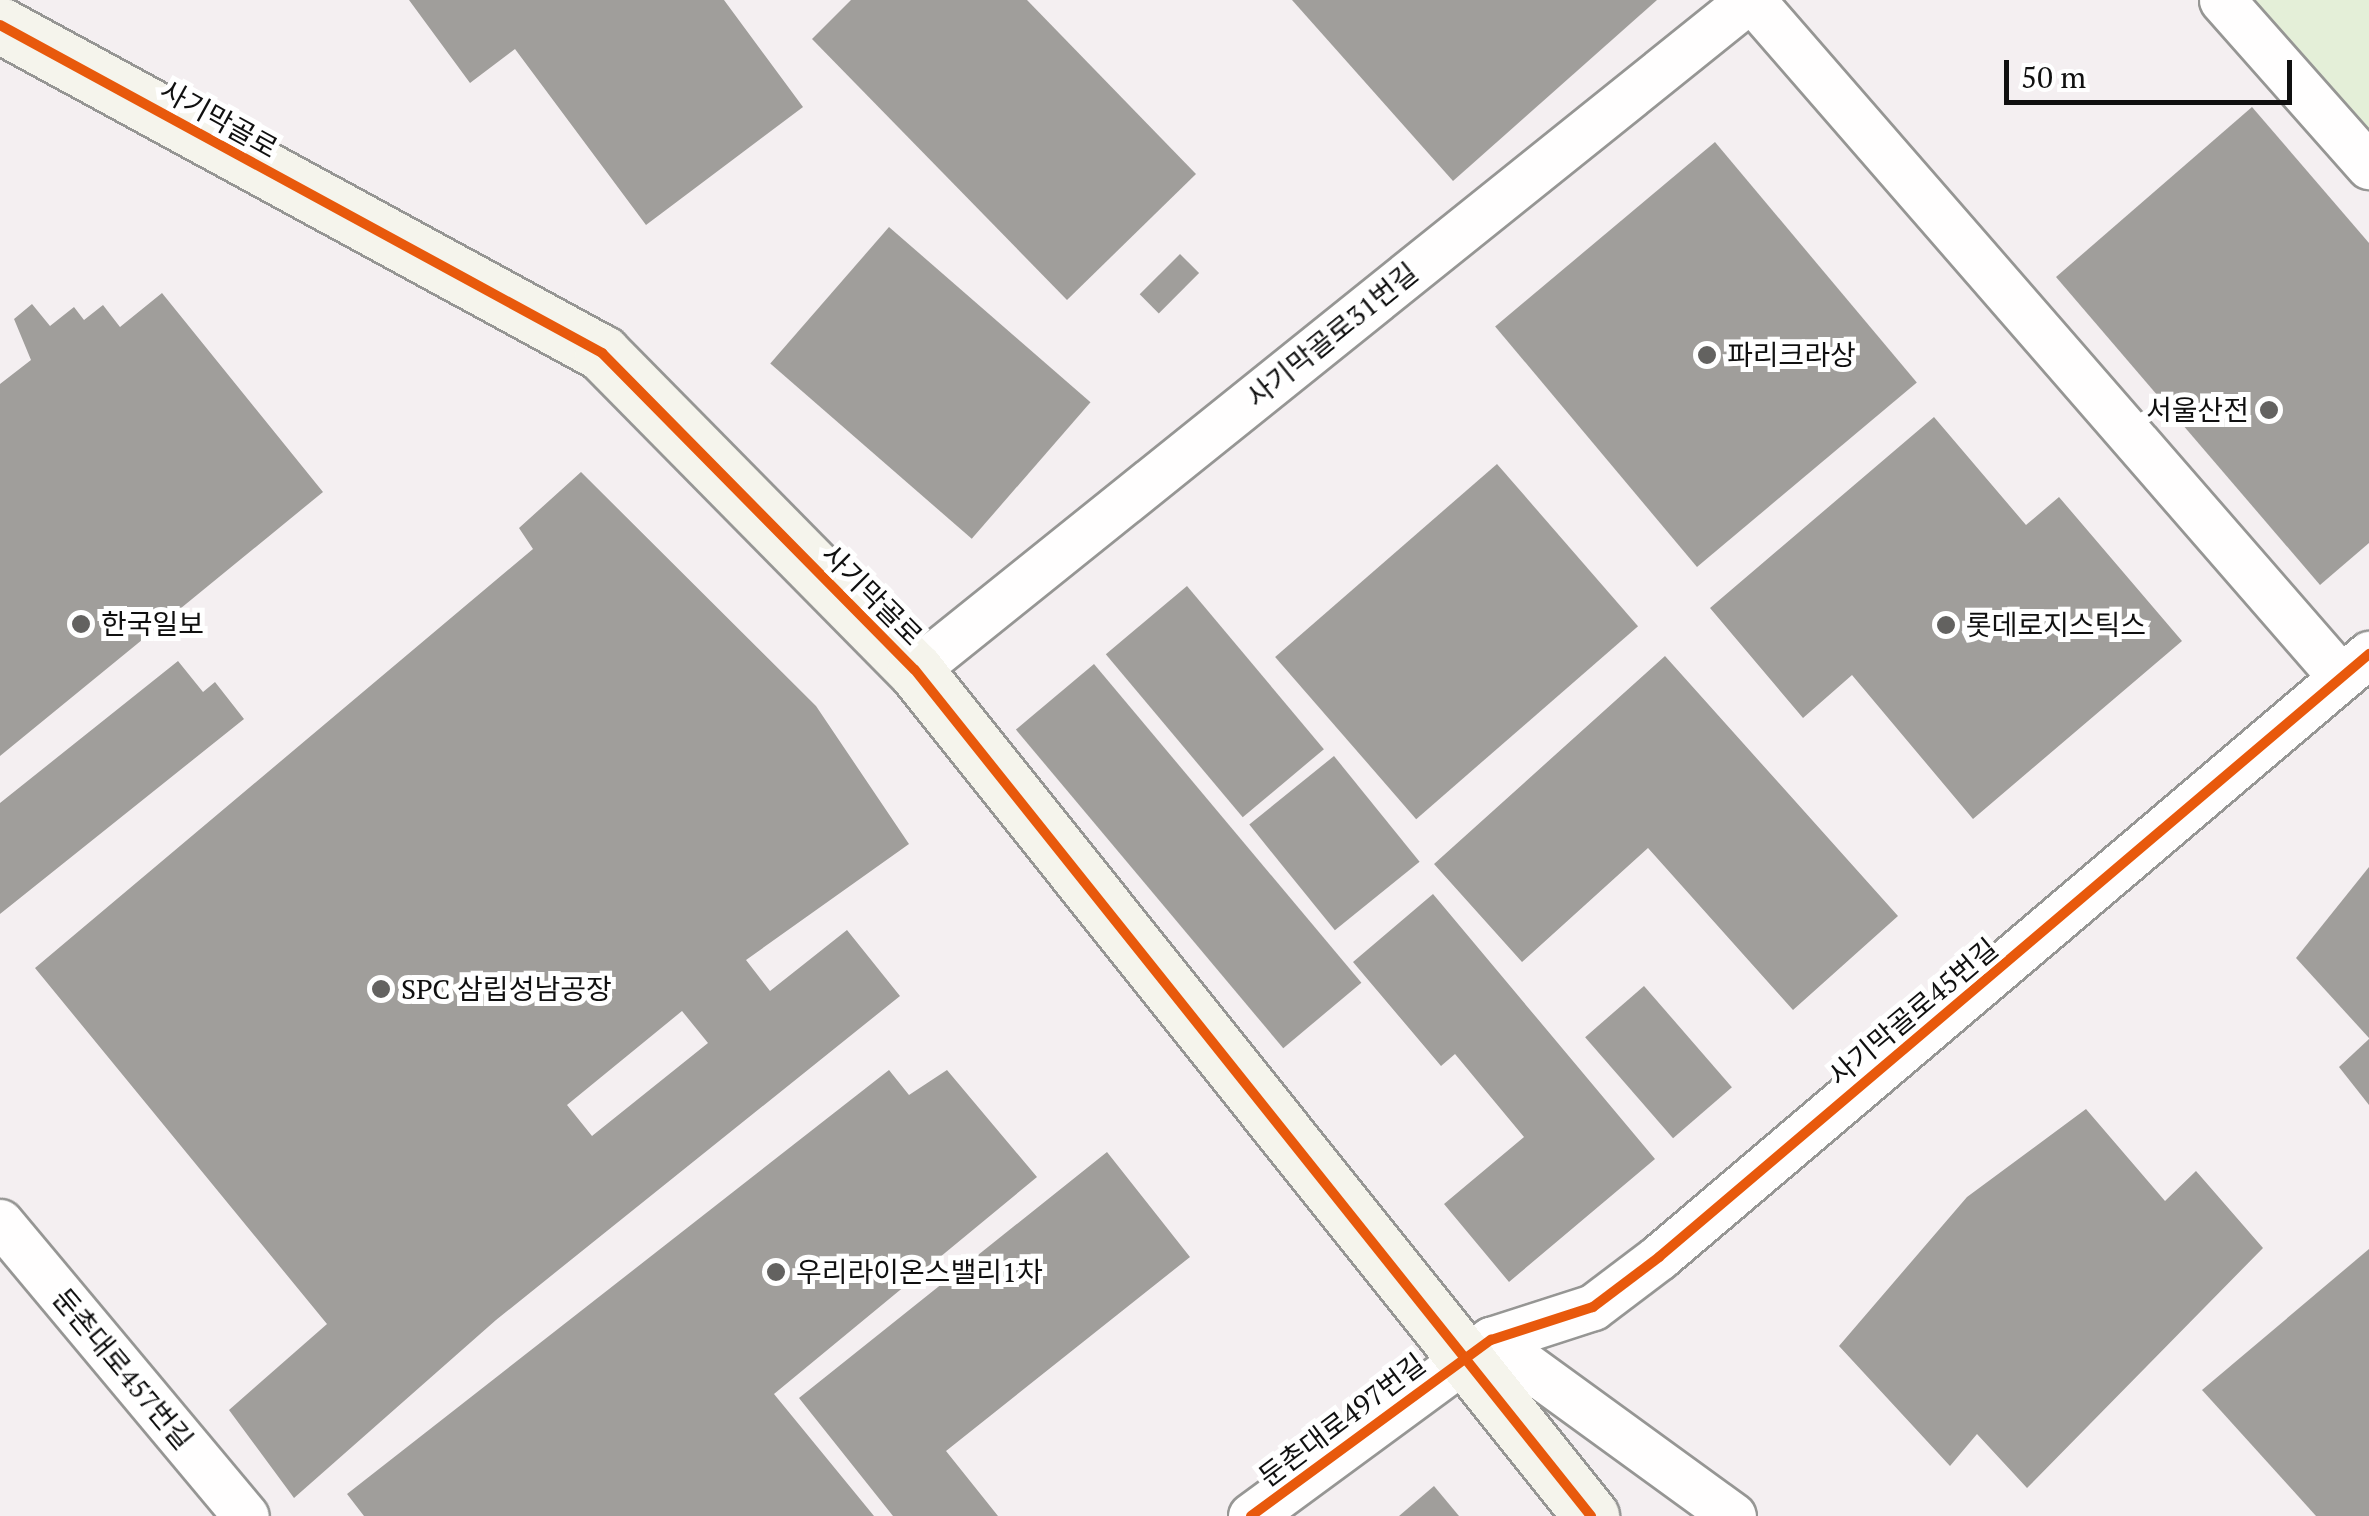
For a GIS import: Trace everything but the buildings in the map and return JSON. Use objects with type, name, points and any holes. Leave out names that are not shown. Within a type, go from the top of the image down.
[{"type":"street","points":[[1751,0],[2355,666]]},
{"type":"street","name":"사기막골로31번길","points":[[915,670],[1751,0]]},
{"type":"street","points":[[2222,0],[2369,166]]},
{"type":"street","name":"사기막골로","points":[[0,25],[602,353],[915,670],[1475,1350],[1591,1516]]},
{"type":"street","name":"사기막골로45번길","points":[[1475,1350],[1593,1307],[1659,1257],[2355,666]]},
{"type":"street","name":"둔촌대로457번길","points":[[0,1222],[246,1516]]},
{"type":"street","points":[[1475,1350],[1733,1516]]},
{"type":"street","name":"둔촌대로497번길","points":[[1250,1516],[1475,1350]]},
{"type":"shaded area","points":[[0,0],[2209,0],[2369,179],[2369,1516],[0,1516]]},
{"type":"green space","points":[[2223,0],[2369,0],[2369,164]]},
{"type":"cycle path","points":[[0,25],[602,353],[915,670],[1591,1516]]},
{"type":"cycle path","points":[[1251,1516],[1491,1340],[1593,1307],[1659,1257],[2369,654]]},
{"type":"place","name":"파리크라상","points":[[1707,355]]},
{"type":"place","name":"서울산전","points":[[2269,410]]},
{"type":"place","name":"한국일보","points":[[81,624]]},
{"type":"place","name":"롯데로지스틱스","points":[[1946,625]]},
{"type":"place","name":"SPC 삼립성남공장","points":[[381,989]]},
{"type":"place","name":"우리라이온스밸리1차","points":[[776,1272]]}]
